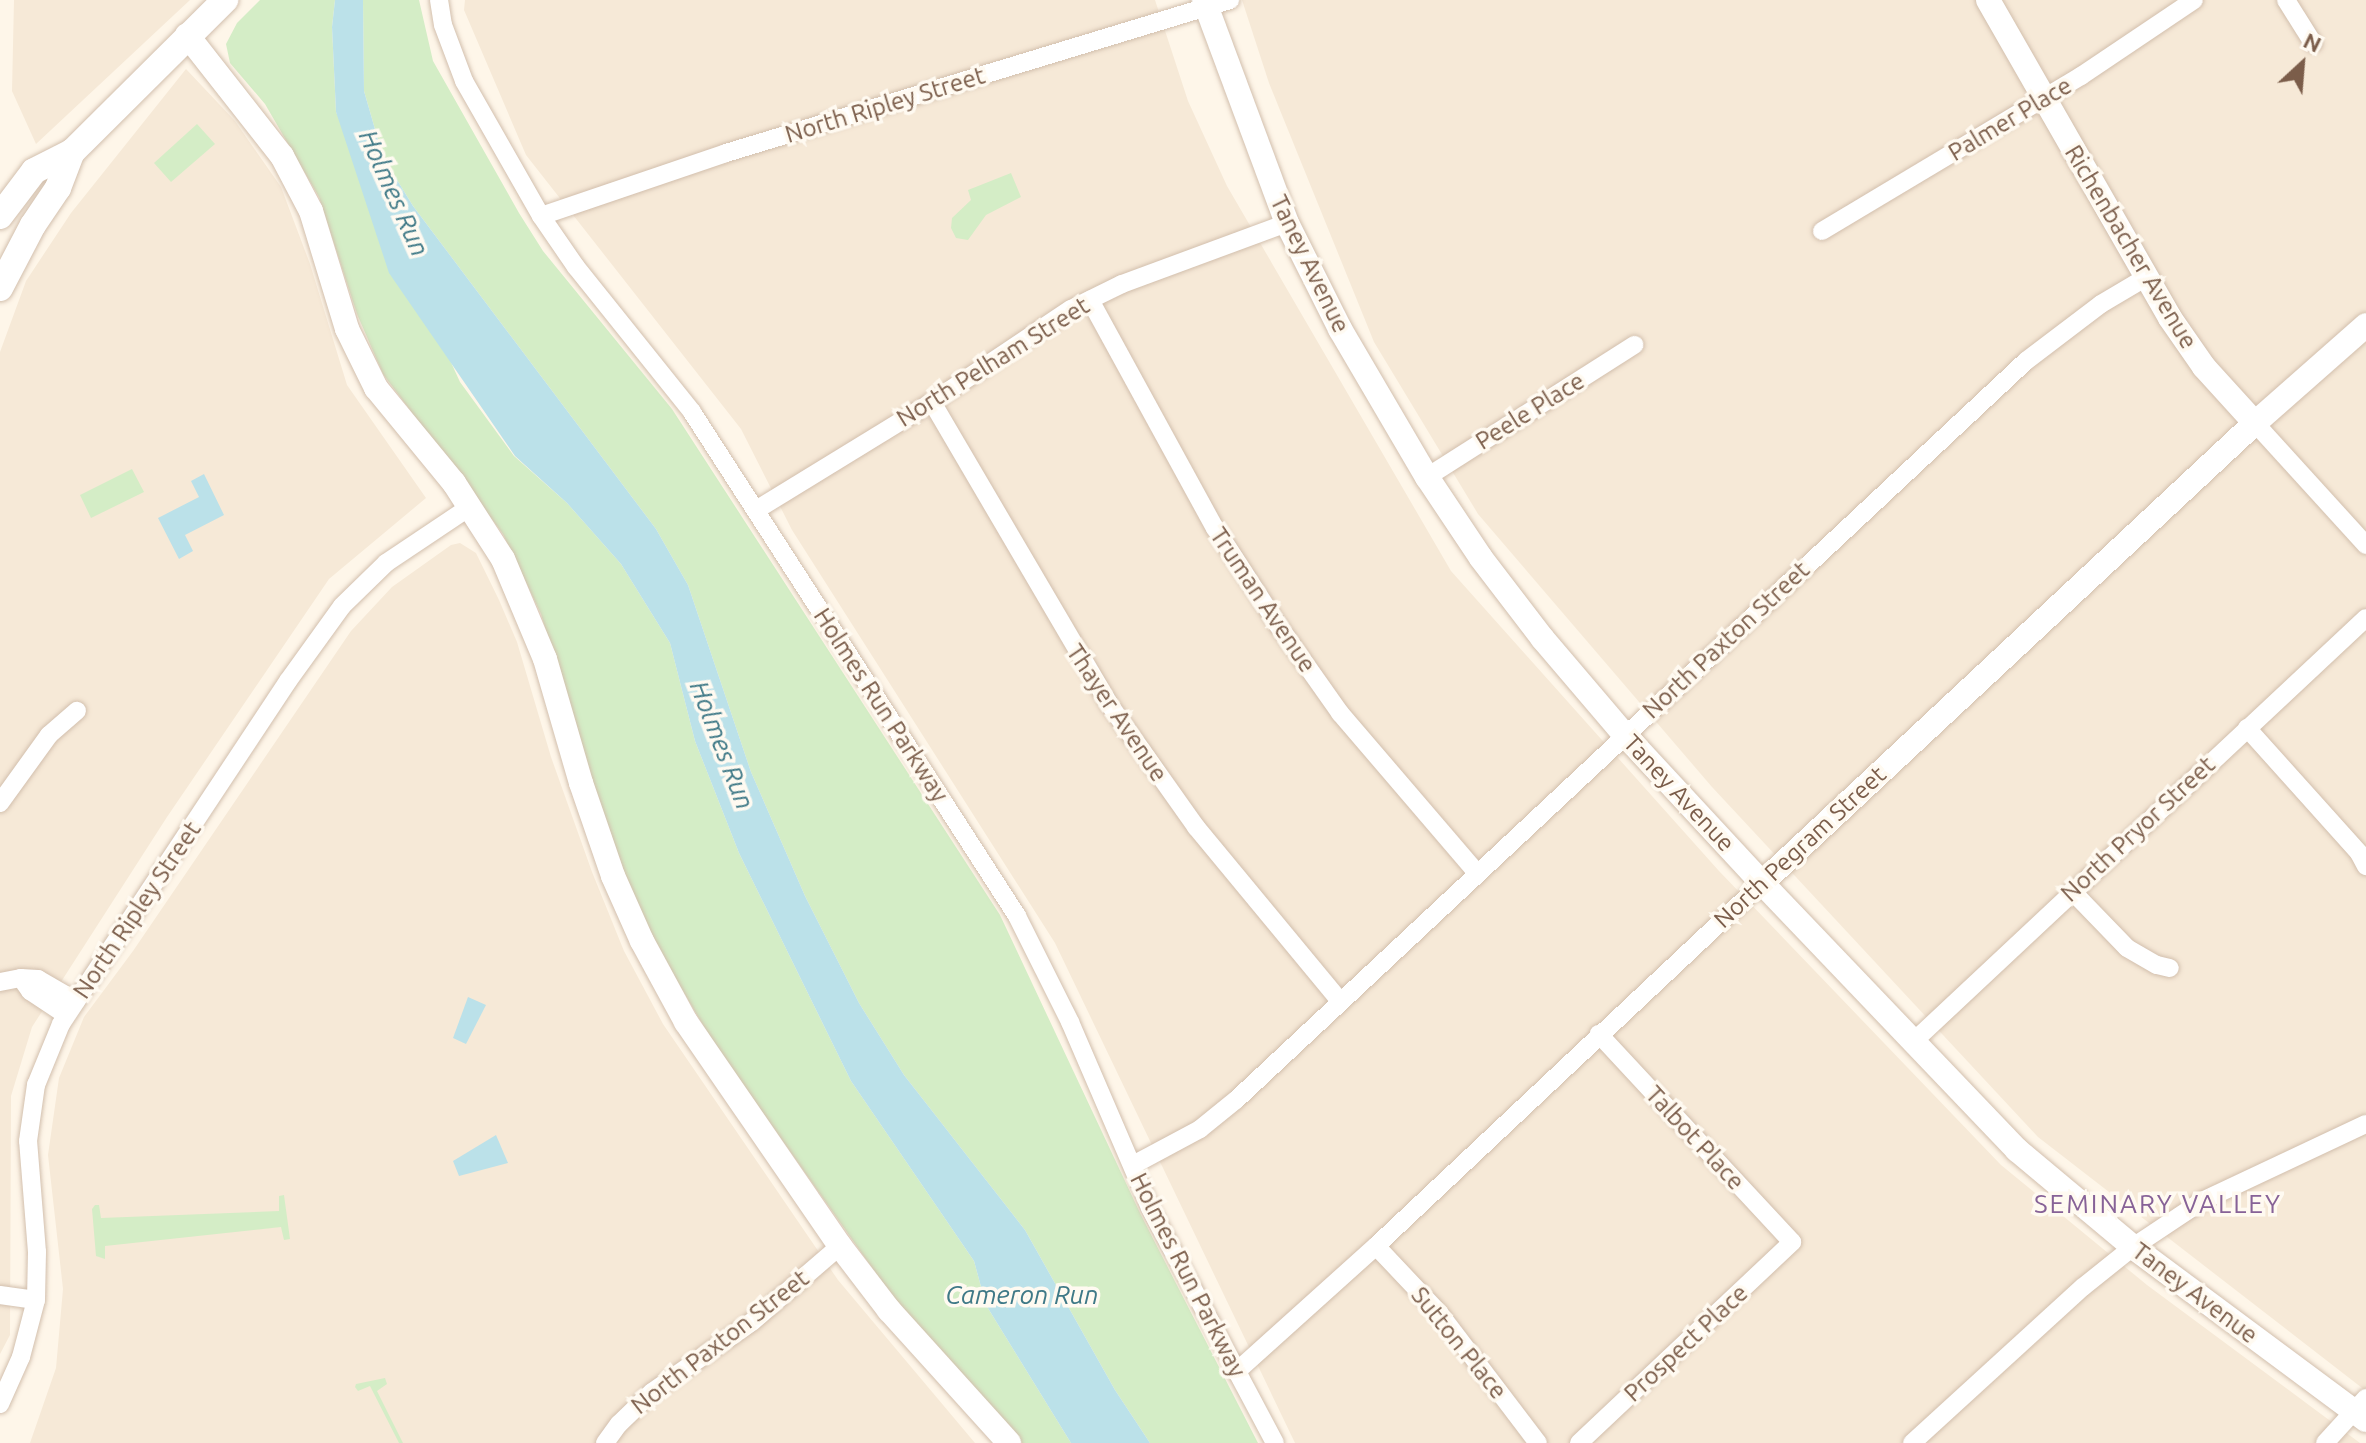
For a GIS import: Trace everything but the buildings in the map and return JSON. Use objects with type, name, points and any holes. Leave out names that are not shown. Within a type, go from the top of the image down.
[{"type":"main road","points":[[0,216],[34,171],[72,152],[225,0]]},
{"type":"main road","points":[[0,288],[33,225],[58,188],[72,152]]},
{"type":"street","name":"Holmes Run Parkway","points":[[439,0],[443,25],[464,81],[541,216],[576,267],[672,384],[1017,916],[1065,1010],[1150,1208],[1275,1443]]},
{"type":"street","name":"North Ripley Street","points":[[541,216],[726,153],[1205,4],[1230,0]]},
{"type":"street","name":"Richenbacher Avenue","points":[[1988,0],[2145,278],[2204,367],[2366,545]]},
{"type":"street","name":"Palmer Place","points":[[1822,231],[2044,99],[2194,0]]},
{"type":"street","points":[[2286,0],[2313,43]]},
{"type":"street","name":"Taney Avenue","points":[[1205,4],[1287,223],[1347,341],[1427,477],[1481,558],[1623,733],[2017,1150],[2133,1247],[2362,1410]]},
{"type":"street","points":[[187,35],[282,156],[311,211],[347,329],[376,388],[471,506],[503,559],[534,628],[597,836],[642,941],[700,1044],[840,1246],[889,1310],[1009,1443]]},
{"type":"street","name":"North Pelham Street","points":[[756,510],[932,402],[1012,345],[1090,300],[1122,284],[1287,223]]},
{"type":"street","name":"North Paxton Street","points":[[1133,1165],[1200,1129],[2026,361],[2101,304],[2145,278]]},
{"type":"street","name":"Truman Avenue","points":[[1090,300],[1215,528],[1278,625],[1340,713],[1477,873]]},
{"type":"street","name":"North Pegram Street","points":[[1236,1372],[1376,1246],[2255,423],[2366,325]]},
{"type":"street","name":"Peele Place","points":[[1427,477],[1634,345]]},
{"type":"street","name":"Thayer Avenue","points":[[932,402],[1070,642],[1144,756],[1244,888],[1339,1000]]},
{"type":"street","name":"North Ripley Street","points":[[0,1404],[21,1357],[36,1300],[37,1252],[28,1141],[39,1075],[71,1008],[342,606],[386,563],[471,506]]},
{"type":"street","name":"North Pryor Street","points":[[1913,1042],[2366,618]]},
{"type":"street","points":[[0,803],[49,735],[77,711]]},
{"type":"street","points":[[2247,728],[2359,853],[2366,866]]},
{"type":"street","points":[[2072,891],[2127,948],[2170,968]]},
{"type":"street","points":[[0,982],[21,978],[30,991],[71,1008]]},
{"type":"street","name":"Talbot Place","points":[[1599,1034],[1792,1242]]},
{"type":"street","points":[[1912,1443],[2063,1304],[2133,1247],[2202,1201],[2366,1124]]},
{"type":"street","name":"Prospect Place","points":[[1579,1443],[1792,1242]]},
{"type":"street","name":"North Paxton Street","points":[[605,1443],[625,1417],[652,1392],[753,1321],[840,1246]]},
{"type":"street","name":"Sutton Place","points":[[1376,1246],[1440,1314],[1538,1443]]},
{"type":"street","points":[[0,1295],[36,1300]]},
{"type":"street","points":[[2325,1443],[2362,1410]]},
{"type":"shaded area","points":[[14,0],[190,0],[36,144],[12,91]]},
{"type":"shaded area","points":[[465,0],[1155,0],[1188,101],[1227,186],[1451,571],[1719,871],[2001,1165],[2147,1285],[2360,1443],[1295,1443],[1055,943],[792,530],[741,429],[526,155],[464,10]]},
{"type":"shaded area","points":[[1242,0],[2366,0],[2366,1391],[2038,1137],[1712,787],[1478,514],[1374,342],[1269,83]]},
{"type":"shaded area","points":[[186,69],[235,121],[281,187],[310,264],[347,385],[426,498],[329,579],[167,817],[32,1027],[11,1096],[10,1335],[0,1354],[0,352],[26,281],[71,213]]},
{"type":"shaded area","points":[[460,543],[476,553],[517,642],[551,757],[592,872],[624,951],[663,1024],[838,1280],[975,1443],[30,1443],[56,1368],[63,1289],[48,1155],[59,1078],[84,1017],[133,951],[351,631],[392,587],[451,545]]},
{"type":"green space","points":[[260,0],[335,0],[332,27],[336,112],[460,382],[514,456],[567,503],[621,564],[670,643],[695,741],[739,853],[851,1081],[974,1261],[986,1305],[1071,1443],[1022,1443],[899,1306],[713,1042],[663,957],[616,862],[541,614],[503,534],[383,374],[357,314],[319,197],[265,104],[230,63],[226,44],[237,23]]},
{"type":"green space","points":[[363,0],[419,0],[433,61],[543,251],[672,409],[1000,915],[1141,1215],[1258,1443],[1150,1443],[1115,1390],[1025,1230],[904,1075],[859,1003],[805,896],[751,772],[688,585],[656,529],[413,206],[383,157],[364,91]]},
{"type":"green space","points":[[197,124],[215,144],[171,182],[154,163]]},
{"type":"green space","points":[[1011,173],[1021,197],[986,215],[968,240],[956,238],[951,228],[952,218],[971,200],[968,190]]},
{"type":"green space","points":[[132,469],[144,492],[91,518],[80,495]]},
{"type":"green space","points":[[284,1195],[290,1239],[284,1240],[281,1227],[105,1246],[105,1259],[96,1256],[92,1209],[95,1205],[99,1205],[101,1218],[279,1211],[279,1196]]},
{"type":"green space","points":[[385,1378],[387,1384],[377,1391],[403,1443],[399,1443],[370,1386],[358,1391],[355,1387],[356,1384]]},
{"type":"water","name":"Cameron Run","points":[[335,0],[363,0],[364,91],[383,157],[413,206],[656,529],[688,585],[751,772],[805,896],[859,1003],[904,1075],[1025,1230],[1115,1390],[1150,1443],[1071,1443],[986,1305],[974,1261],[851,1081],[739,853],[695,741],[670,643],[621,564],[567,503],[515,456],[389,273],[336,112],[332,27]]},
{"type":"water","points":[[204,474],[224,515],[185,535],[193,551],[179,559],[158,518],[199,497],[191,481]]},
{"type":"water","points":[[468,997],[486,1005],[466,1044],[453,1038]]},
{"type":"water","points":[[496,1135],[508,1163],[459,1176],[453,1161]]},
{"type":"district","name":"SEMINARY VALLEY","points":[[2158,1204]]},
{"type":"water label","name":"Holmes Run","points":[[394,193]]},
{"type":"water label","name":"Holmes Run","points":[[722,745]]}]
